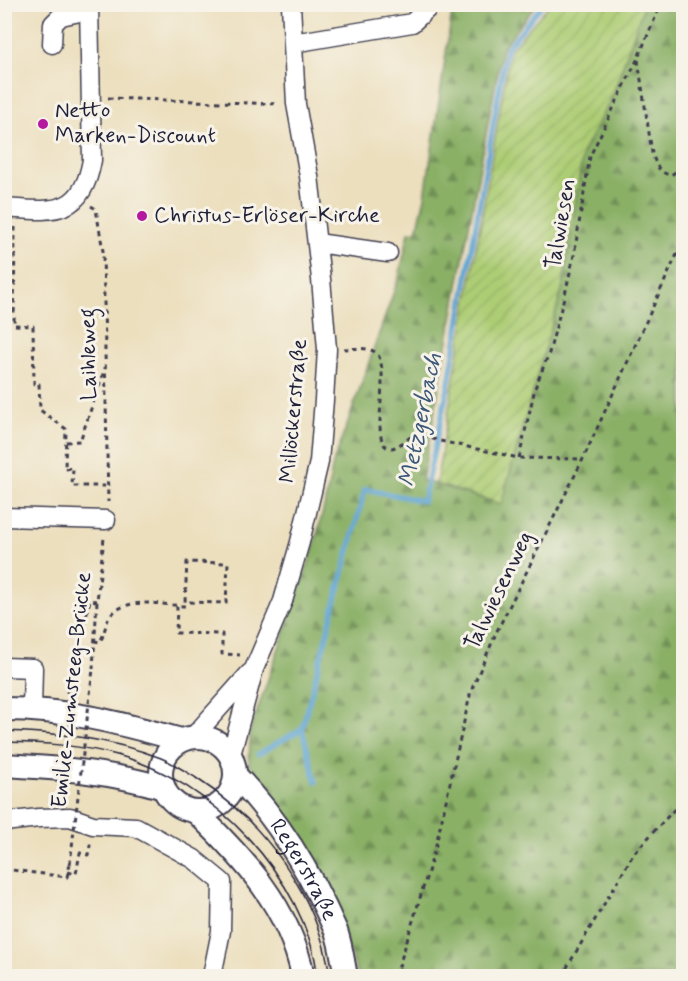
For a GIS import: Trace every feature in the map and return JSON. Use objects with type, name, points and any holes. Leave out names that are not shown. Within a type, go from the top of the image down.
[{"type":"main road","name":"Regerstraße","points":[[4,709],[62,711],[187,738],[208,738],[221,744],[307,874],[336,933],[346,976]]},
{"type":"main road","points":[[164,788],[161,771],[164,759],[171,748],[187,738]]},
{"type":"main road","name":"Regerstraße","points":[[4,765],[62,768],[108,774],[164,788],[176,804],[195,811],[246,862],[266,889],[282,915],[299,958],[303,976]]},
{"type":"main road","points":[[195,811],[216,807],[226,799],[233,789],[233,765]]},
{"type":"street","name":"Millöckerstraße","points":[[233,765],[257,662],[283,601],[319,462],[327,349],[309,176],[296,104],[291,4]]},
{"type":"street","points":[[292,43],[412,23],[428,8],[428,4]]},
{"type":"street","points":[[4,207],[47,211],[65,206],[78,197],[88,181],[92,160],[88,7],[61,16],[53,24],[52,44]]},
{"type":"street","points":[[317,243],[388,253]]},
{"type":"street","points":[[4,517],[106,520]]},
{"type":"street","name":"Millöckerstraße","points":[[187,738],[257,662]]},
{"type":"street","points":[[4,667],[33,668],[32,709]]},
{"type":"street","points":[[4,822],[70,817],[93,825],[136,827],[194,860],[222,882],[221,931],[212,976]]},
{"type":"path","name":"Talwiesen","points":[[519,458],[535,388],[549,353],[566,290],[590,156],[638,58],[661,4]]},
{"type":"path","points":[[638,58],[652,153],[657,167],[663,174],[671,175],[684,165]]},
{"type":"path","points":[[91,97],[296,104]]},
{"type":"path","name":"Laihleweg","points":[[78,197],[96,209],[103,250],[106,486],[108,493],[106,520]]},
{"type":"path","points":[[15,225],[14,325],[33,326],[34,384],[39,384],[40,410],[66,429],[65,469],[73,468],[72,486],[106,486]]},
{"type":"path","name":"Talwiesenweg","points":[[396,976],[435,849],[471,691],[497,631],[583,459],[684,239]]},
{"type":"path","points":[[327,349],[368,349],[382,360],[384,376],[380,423],[382,439],[385,446],[389,448],[395,448],[416,434],[519,458],[583,459]]},
{"type":"path","points":[[66,442],[80,441],[106,364]]},
{"type":"path","name":"Emilie-Zumsteeg-Brücke","points":[[68,872],[93,669],[97,601],[106,520]]},
{"type":"path","points":[[94,641],[100,642],[109,616],[126,605],[136,603],[185,606],[185,602],[187,562],[228,563],[226,603],[185,602]]},
{"type":"path","points":[[67,695],[90,600],[97,601]]},
{"type":"path","points":[[177,606],[176,633],[222,634],[222,654],[257,662]]},
{"type":"path","points":[[561,976],[634,853],[684,800]]},
{"type":"path","points":[[4,898],[7,869],[67,877],[68,872],[76,874],[80,853],[88,855],[93,825]]},
{"type":"path","points":[[677,976],[684,956]]},
{"type":"green space","points":[[550,4],[644,5],[613,94],[583,152],[563,286],[501,504],[436,484],[510,50]]},
{"type":"green space","points":[[453,5],[518,5],[524,9],[527,5],[536,5],[502,48],[422,481],[500,504],[563,286],[583,152],[613,94],[644,5],[683,5],[683,976],[358,976],[321,868],[249,769],[250,731],[313,550],[334,459],[399,277],[409,232],[417,231],[425,197]]},
{"type":"waterway","name":"Metzgerbach","points":[[316,782],[302,729],[365,489],[423,501],[448,387],[506,49],[543,4]]},
{"type":"waterway","points":[[258,754],[302,729]]},
{"type":"tram line","points":[[4,731],[84,738],[141,751],[174,765],[221,796],[265,839],[284,863],[300,889],[314,917],[324,946],[330,976]]},
{"type":"tram line","points":[[4,742],[61,745],[117,755],[153,768],[187,787],[219,810],[248,838],[274,869],[294,903],[309,939],[318,976]]},
{"type":"place","name":"Netto Marken-Discount","points":[[43,124]]},
{"type":"place","name":"Christus-Erlöser-Kirche","points":[[142,216]]}]
